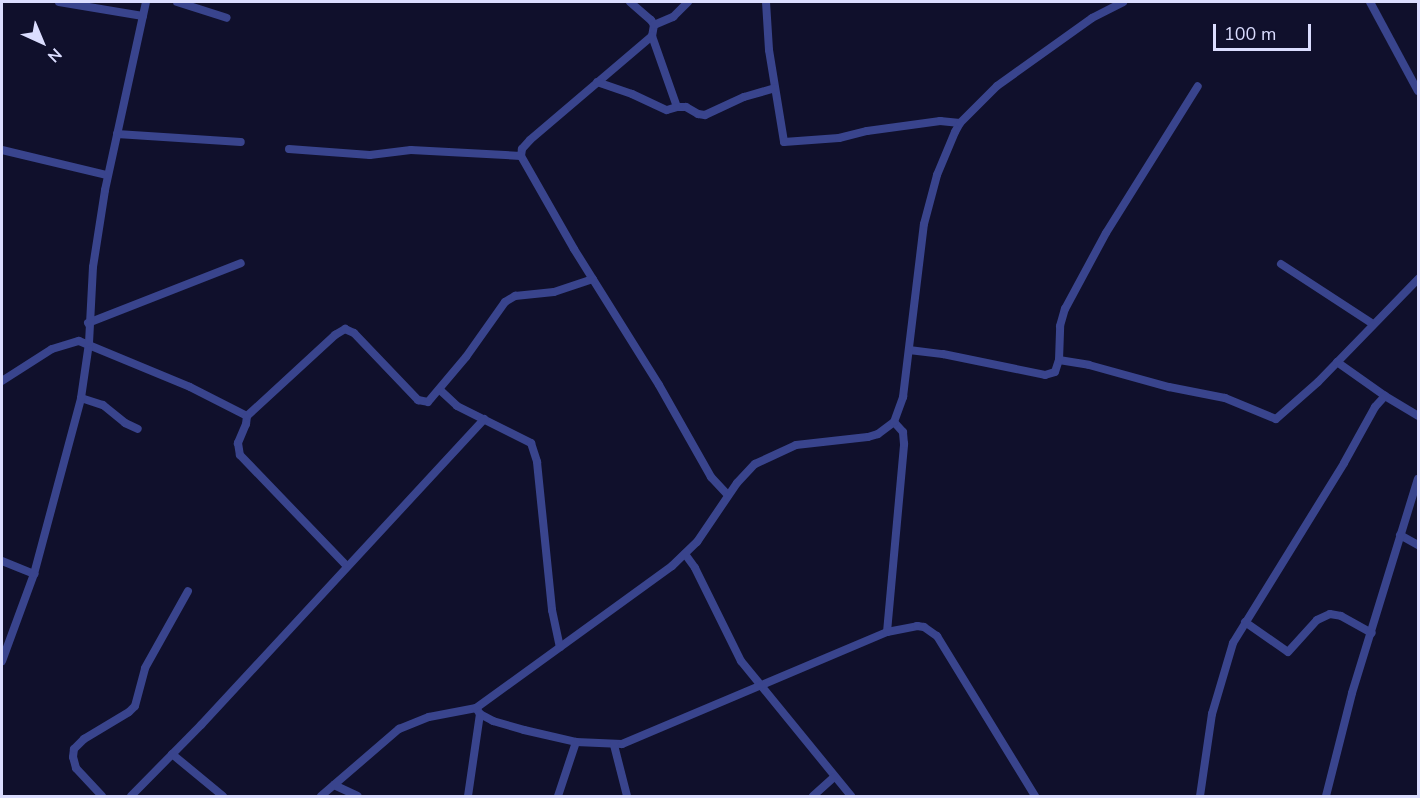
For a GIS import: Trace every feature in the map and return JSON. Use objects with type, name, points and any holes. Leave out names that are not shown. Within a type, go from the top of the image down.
[{"type":"street","points":[[59,2],[143,16]]},
{"type":"street","points":[[2,661],[34,573],[81,398],[96,245],[107,175],[146,2]]},
{"type":"street","points":[[177,2],[227,18]]},
{"type":"street","points":[[630,2],[648,15],[654,25],[652,36],[676,107]]},
{"type":"street","points":[[654,25],[673,17],[688,2]]},
{"type":"street","points":[[766,2],[775,88],[784,142],[839,138],[867,131],[940,121],[960,123]]},
{"type":"street","points":[[321,796],[391,735],[411,723],[478,711],[685,554],[728,495],[755,464],[774,453],[796,445],[878,434],[894,422],[902,406],[928,207],[942,161],[960,123],[997,86],[1021,68],[1092,18],[1124,2]]},
{"type":"street","points":[[1370,2],[1419,91]]},
{"type":"street","points":[[652,36],[530,140],[522,149],[520,156],[664,393],[711,477],[728,495]]},
{"type":"street","points":[[597,82],[632,94],[667,110],[688,107],[696,113],[705,115],[744,97],[775,88]]},
{"type":"street","points":[[909,350],[943,354],[1045,375],[1055,372],[1059,360],[1060,326],[1065,309],[1106,233],[1198,86]]},
{"type":"street","points":[[117,134],[241,142]]},
{"type":"street","points":[[289,149],[370,155],[411,150],[520,156]]},
{"type":"street","points":[[2,150],[107,175]]},
{"type":"street","points":[[88,323],[242,263]]},
{"type":"street","points":[[1281,264],[1373,324]]},
{"type":"street","points":[[346,566],[260,472],[240,455],[238,443],[245,429],[247,416],[335,334],[345,329],[354,333],[418,400],[428,402],[440,390],[505,302],[515,296],[554,292],[593,279]]},
{"type":"street","points":[[1059,360],[1225,398],[1276,419],[1337,362],[1419,279]]},
{"type":"street","points":[[2,381],[52,349],[74,341],[88,343],[190,387],[247,416]]},
{"type":"street","points":[[1337,362],[1385,396],[1419,416]]},
{"type":"street","points":[[440,390],[457,406],[527,439],[534,451],[550,599],[560,647]]},
{"type":"street","points":[[1200,796],[1212,714],[1233,643],[1385,396]]},
{"type":"street","points":[[81,398],[103,405],[125,423],[138,429]]},
{"type":"street","points":[[131,796],[484,419]]},
{"type":"street","points":[[887,632],[890,579],[904,454],[903,432],[894,422]]},
{"type":"street","points":[[1326,796],[1352,693],[1419,479]]},
{"type":"street","points":[[1400,536],[1419,545]]},
{"type":"street","points":[[685,554],[695,568],[731,644],[851,796]]},
{"type":"street","points":[[2,561],[34,573]]},
{"type":"street","points":[[102,796],[76,768],[73,757],[74,749],[84,739],[135,706],[145,668],[188,591]]},
{"type":"street","points":[[1245,622],[1288,652],[1317,620],[1330,614],[1341,616],[1372,633]]},
{"type":"street","points":[[478,711],[502,725],[576,742],[614,745],[633,740],[887,632],[917,626],[933,632],[1035,796]]},
{"type":"street","points":[[468,796],[478,711]]},
{"type":"street","points":[[558,796],[576,742]]},
{"type":"street","points":[[614,745],[627,796]]},
{"type":"street","points":[[172,754],[223,796]]},
{"type":"street","points":[[813,796],[834,777]]},
{"type":"street","points":[[334,785],[358,796]]}]
